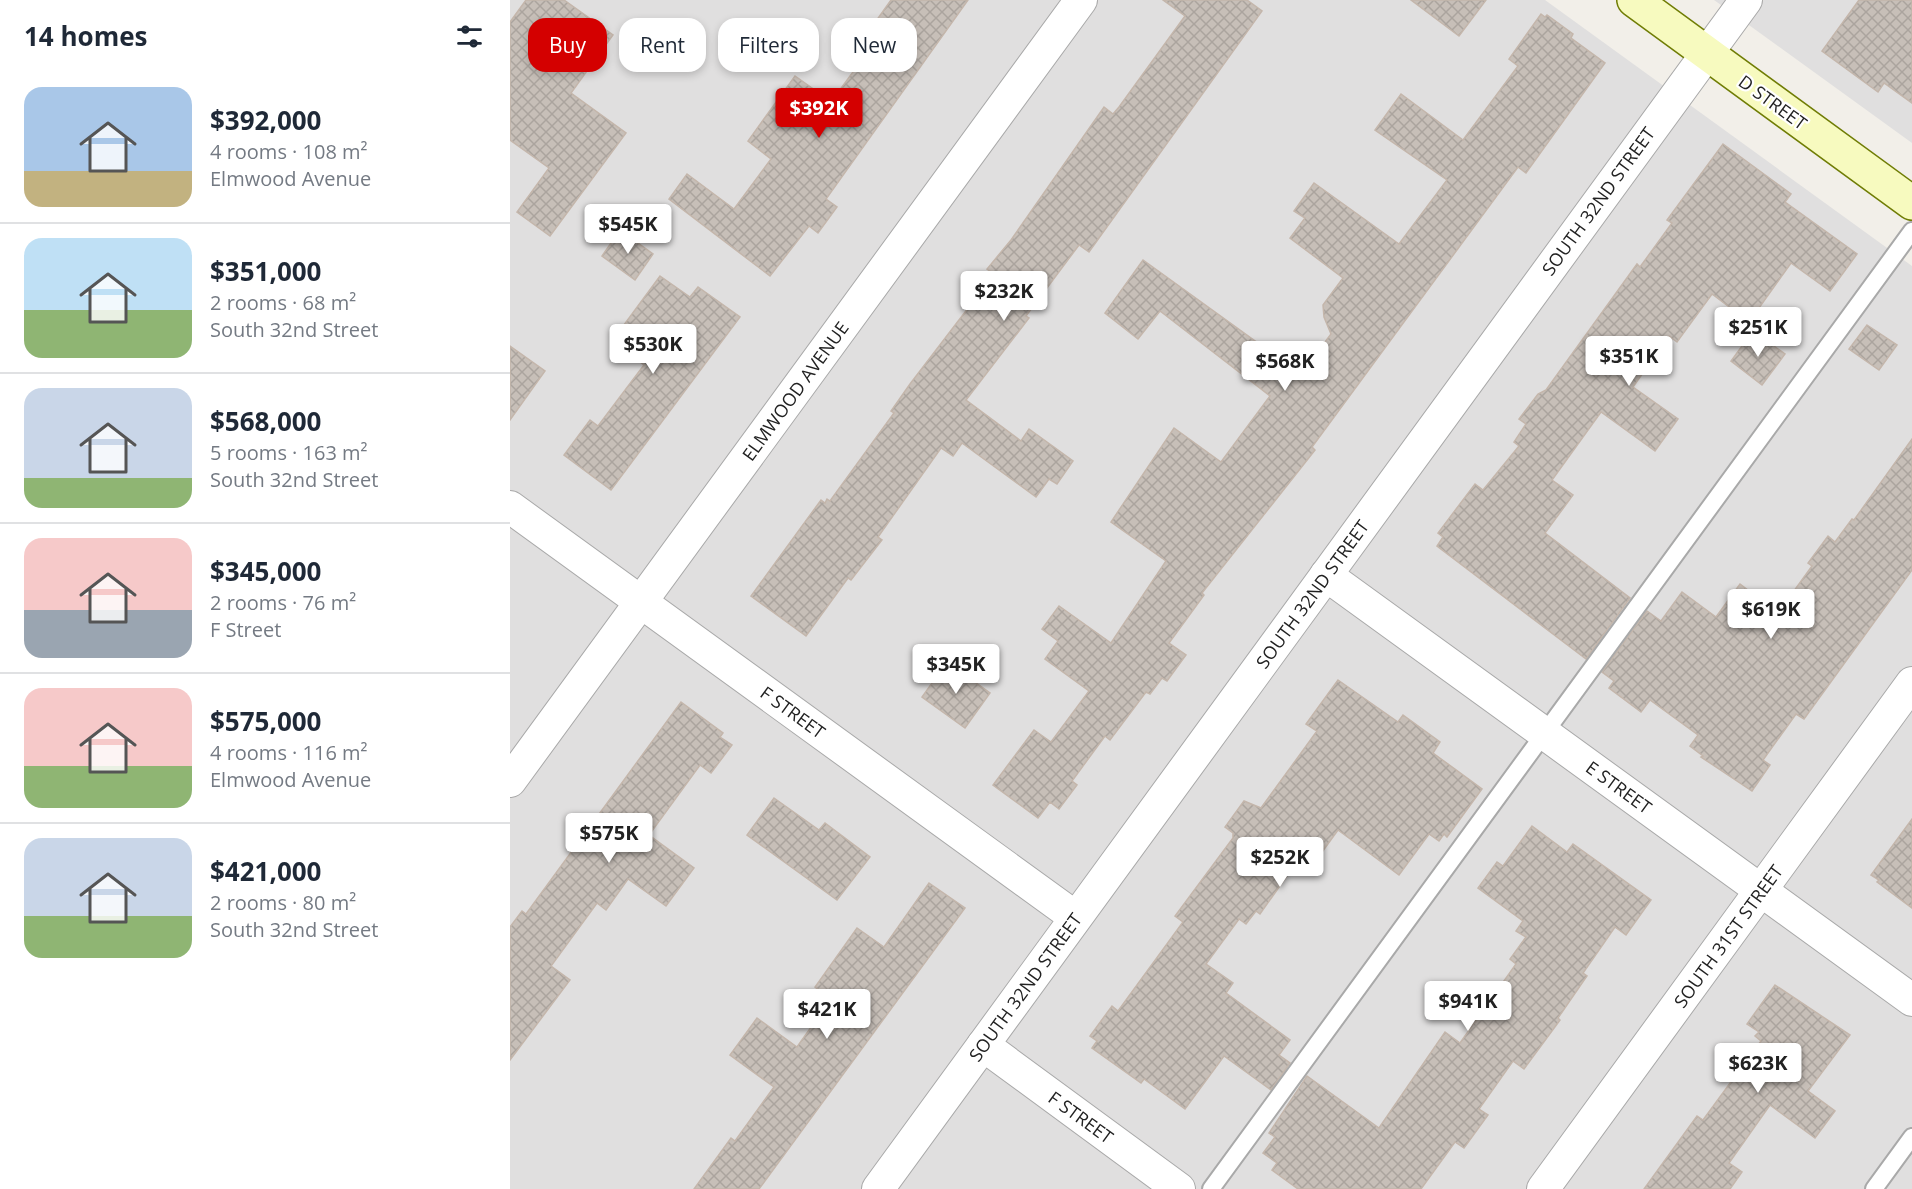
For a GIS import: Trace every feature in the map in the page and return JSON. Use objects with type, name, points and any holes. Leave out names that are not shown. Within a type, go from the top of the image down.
[{"type":"street","name":"ELMWOOD AVENUE","points":[[510,781],[1081,0]]},
{"type":"street","name":"D STREET","points":[[1634,0],[1912,203]]},
{"type":"street","name":"SOUTH 32ND STREET","points":[[878,1189],[1746,0]]},
{"type":"street","name":"F STREET","points":[[510,507],[1075,917]]},
{"type":"street","name":"E STREET","points":[[1326,575],[1912,1000]]},
{"type":"street","name":"SOUTH 31ST STREET","points":[[1543,1189],[1912,683]]},
{"type":"street","name":"F STREET","points":[[983,1045],[1179,1189]]},
{"type":"lane","points":[[1211,1189],[1912,231]]},
{"type":"lane","points":[[1874,1189],[1912,1137]]},
{"type":"shaded area","points":[[510,0],[1545,0],[1912,266],[1912,1189],[510,1189]]},
{"type":"shaded area","points":[[1714,0],[1912,0],[1912,143],[1735,15]]},
{"type":"building","points":[[526,0],[564,0],[589,18],[528,18],[528,72],[586,72],[571,93],[626,133],[550,236],[517,212],[549,168],[510,140],[510,22]]},
{"type":"building","points":[[891,0],[968,0],[917,71],[917,18],[878,18]]},
{"type":"building","points":[[1163,0],[1247,0],[1262,11],[1089,252],[1079,245],[1026,316],[1029,318],[966,400],[1021,441],[1029,429],[1073,461],[1057,484],[1049,479],[1036,497],[962,443],[953,456],[941,448],[878,537],[882,540],[851,580],[848,578],[806,636],[751,596],[821,500],[825,503],[827,499],[830,501],[894,413],[891,411],[910,384],[985,286],[982,284],[991,272],[987,269],[1011,240],[1104,107],[1113,114],[1185,16]]},
{"type":"building","points":[[1411,0],[1486,0],[1459,36]]},
{"type":"building","points":[[1859,0],[1912,0],[1912,103],[1884,83],[1878,92],[1822,51]]},
{"type":"building","points":[[1541,14],[1545,17],[1547,15],[1573,34],[1571,38],[1605,63],[1526,173],[1518,167],[1312,447],[1315,450],[1202,593],[1204,595],[1169,643],[1186,655],[1167,681],[1162,678],[1150,694],[1146,692],[1110,740],[1105,736],[1072,781],[1077,785],[1059,809],[1050,802],[1038,818],[993,785],[1034,730],[1051,742],[1089,691],[1045,659],[1058,641],[1042,629],[1059,606],[1111,643],[1166,561],[1111,522],[1174,428],[1221,462],[1270,396],[1160,311],[1138,339],[1105,313],[1143,260],[1301,374],[1331,334],[1324,317],[1323,305],[1343,278],[1290,238],[1305,218],[1294,211],[1314,183],[1399,244],[1447,180],[1375,130],[1401,94],[1463,140],[1518,66],[1509,59]]},
{"type":"building","points":[[607,31],[613,35],[607,43]]},
{"type":"building","points":[[853,72],[917,72],[826,199],[837,207],[818,233],[809,226],[770,276],[669,199],[687,174],[734,209],[771,159],[748,141],[795,76],[829,100],[831,96],[834,98]]},
{"type":"building","points":[[1723,144],[1791,194],[1785,202],[1857,254],[1830,291],[1791,263],[1749,322],[1712,294],[1677,342],[1669,336],[1633,387],[1678,419],[1655,451],[1601,412],[1552,480],[1573,495],[1545,533],[1630,598],[1586,659],[1437,546],[1443,537],[1438,533],[1475,484],[1483,490],[1519,446],[1514,442],[1526,424],[1519,419],[1538,394],[1546,390],[1637,264],[1640,267],[1672,223],[1667,220]]},
{"type":"building","points":[[620,230],[653,254],[635,280],[602,256]]},
{"type":"building","points":[[660,276],[690,297],[698,287],[740,317],[611,490],[564,455],[590,420],[598,426],[644,365],[612,341]]},
{"type":"building","points":[[1867,325],[1897,345],[1879,370],[1849,349]]},
{"type":"building","points":[[1753,331],[1785,354],[1762,385],[1731,361]]},
{"type":"building","points":[[510,346],[545,371],[510,420]]},
{"type":"building","points":[[1912,439],[1912,570],[1804,719],[1796,714],[1763,760],[1770,765],[1752,791],[1701,757],[1703,756],[1690,746],[1698,735],[1650,700],[1641,712],[1609,688],[1614,681],[1602,672],[1647,611],[1661,621],[1682,592],[1716,617],[1740,584],[1778,613],[1812,566],[1808,563],[1828,536],[1835,542],[1852,519],[1854,520]]},
{"type":"building","points":[[947,662],[990,693],[965,728],[922,697]]},
{"type":"building","points":[[1338,680],[1398,722],[1403,715],[1440,742],[1433,753],[1482,789],[1447,837],[1444,834],[1439,841],[1429,834],[1399,875],[1338,830],[1320,855],[1308,846],[1260,914],[1256,911],[1246,924],[1239,919],[1206,964],[1233,983],[1226,993],[1290,1040],[1279,1055],[1290,1063],[1271,1090],[1224,1056],[1185,1109],[1144,1079],[1141,1083],[1092,1048],[1097,1041],[1090,1036],[1112,1006],[1118,1011],[1183,922],[1175,916],[1233,838],[1233,833],[1225,827],[1244,801],[1261,808],[1317,731],[1306,724]]},
{"type":"building","points":[[681,702],[723,733],[720,737],[732,745],[711,773],[700,765],[649,835],[694,868],[666,906],[628,879],[606,910],[597,903],[551,966],[570,980],[510,1060],[510,927],[522,911],[526,914]]},
{"type":"building","points":[[774,798],[819,830],[825,823],[870,857],[837,900],[747,835]]},
{"type":"building","points":[[1912,819],[1912,908],[1871,875]]},
{"type":"building","points":[[1532,826],[1567,852],[1573,844],[1651,900],[1626,935],[1615,927],[1583,973],[1587,976],[1558,1018],[1560,1020],[1524,1069],[1513,1061],[1479,1109],[1488,1115],[1464,1148],[1455,1142],[1421,1189],[1298,1189],[1272,1170],[1277,1163],[1263,1153],[1275,1137],[1269,1133],[1307,1076],[1379,1128],[1445,1032],[1460,1043],[1516,964],[1510,959],[1526,937],[1516,931],[1523,921],[1478,888],[1497,862],[1503,866]]},
{"type":"building","points":[[929,883],[965,908],[759,1189],[694,1189],[731,1138],[735,1141],[774,1087],[730,1055],[757,1018],[797,1047],[831,999],[815,987],[857,928],[884,947]]},
{"type":"building","points":[[1775,985],[1850,1035],[1808,1091],[1835,1111],[1815,1138],[1770,1105],[1729,1163],[1742,1172],[1730,1189],[1644,1189],[1697,1116],[1703,1120],[1761,1041],[1755,1036],[1759,1032],[1747,1024]]}]
